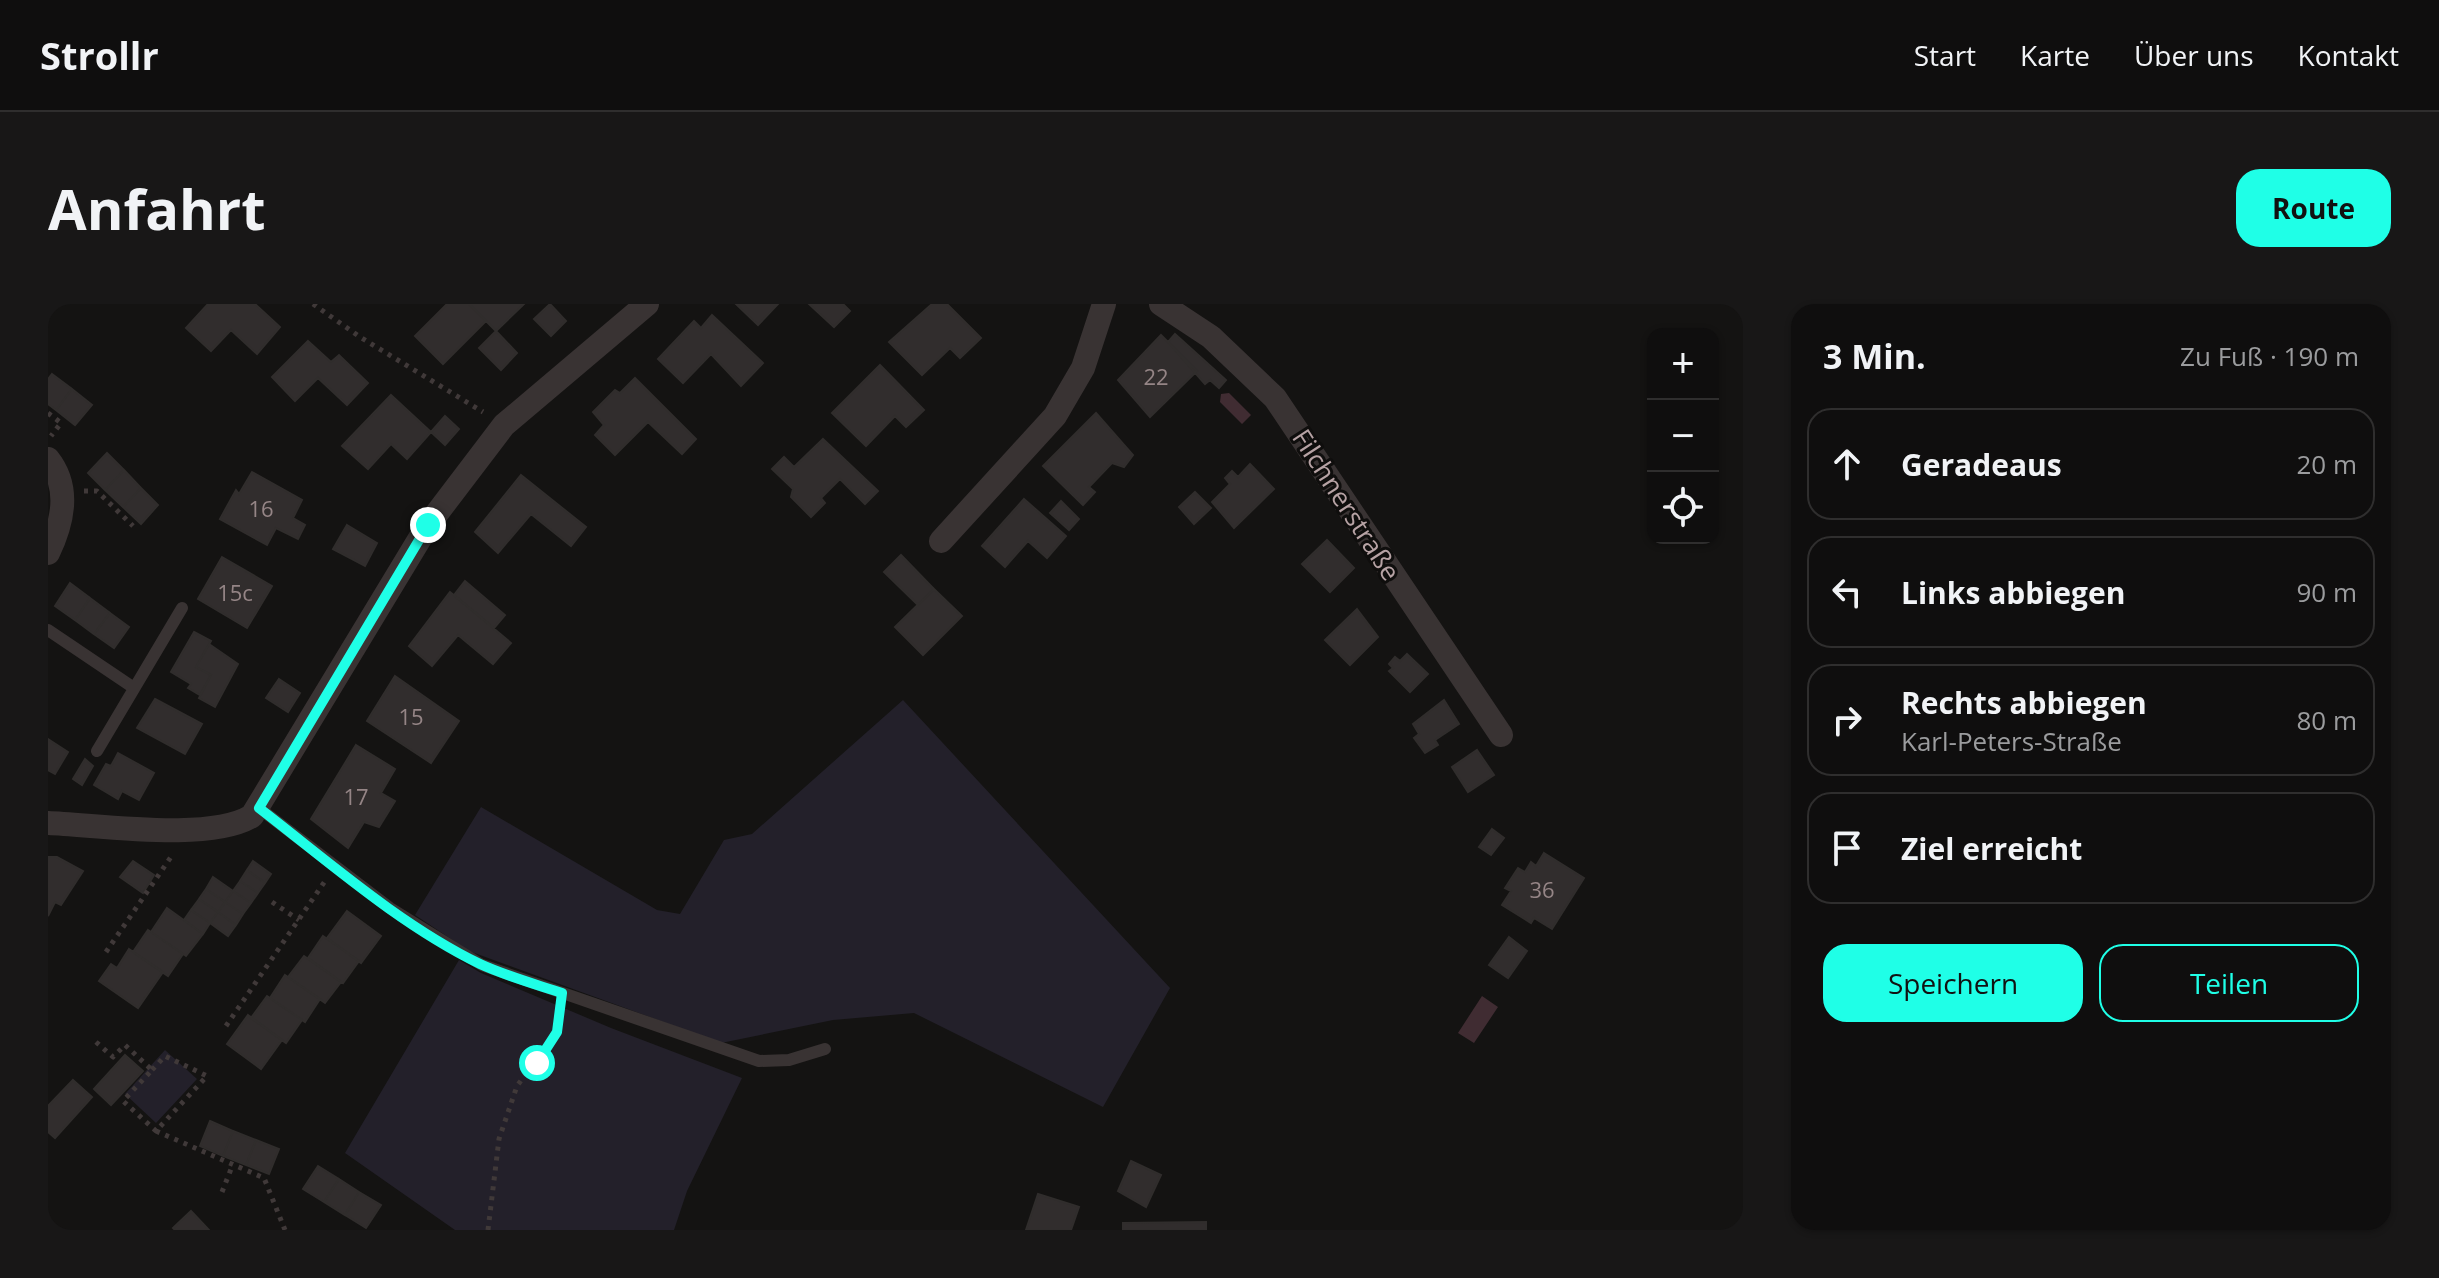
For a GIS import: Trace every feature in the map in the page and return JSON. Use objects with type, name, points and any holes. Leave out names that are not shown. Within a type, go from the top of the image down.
[{"type":"street","points":[[48,823],[190,830],[239,824],[259,808],[428,525],[504,425],[647,304]]},
{"type":"street","points":[[941,541],[1055,416],[1083,368],[1104,304]]},
{"type":"street","name":"Filchnerstraße","points":[[1161,304],[1211,337],[1275,398],[1501,735]]},
{"type":"street","points":[[48,459],[62,492],[62,515],[48,553]]},
{"type":"lane","points":[[97,751],[182,608]]},
{"type":"lane","points":[[48,630],[134,688]]},
{"type":"lane","points":[[259,808],[390,908],[482,965],[759,1061],[789,1060],[825,1049]]},
{"type":"path","points":[[313,304],[360,337],[504,425]]},
{"type":"path","points":[[48,413],[61,423],[48,439]]},
{"type":"path","points":[[97,491],[133,526]]},
{"type":"path","points":[[106,952],[190,830]]},
{"type":"path","points":[[226,1026],[335,867]]},
{"type":"path","points":[[272,902],[299,920]]},
{"type":"path","points":[[488,1230],[499,1139],[517,1086],[557,1032],[562,993]]},
{"type":"path","points":[[96,1042],[113,1057],[125,1045],[152,1070]]},
{"type":"path","points":[[156,1131],[207,1076],[165,1056],[123,1101],[156,1131],[264,1178],[285,1230]]},
{"type":"path","points":[[222,1192],[233,1164]]},
{"type":"shaded area","points":[[1229,393],[1251,415],[1242,424],[1220,402],[1221,394]]},
{"type":"shaded area","points":[[903,700],[1170,988],[1103,1107],[914,1013],[833,1020],[721,1043],[469,951],[415,915],[481,807],[657,910],[680,914],[724,840],[752,834]]},
{"type":"shaded area","points":[[459,960],[481,973],[611,1028],[742,1078],[687,1191],[674,1230],[455,1230],[345,1153]]},
{"type":"shaded area","points":[[1482,996],[1498,1007],[1474,1043],[1458,1033]]},
{"type":"shaded area","points":[[165,1050],[197,1079],[156,1123],[125,1094]]},
{"type":"building","points":[[208,304],[255,304],[280,327],[257,354],[231,330],[211,351],[186,328]]},
{"type":"building","points":[[447,304],[469,304],[486,321],[443,364],[415,336]]},
{"type":"building","points":[[469,304],[524,304],[496,331]]},
{"type":"building","points":[[550,304],[566,321],[551,336],[534,319]]},
{"type":"building","points":[[736,304],[778,304],[758,325]]},
{"type":"building","points":[[809,304],[843,304],[850,311],[834,327]]},
{"type":"building","points":[[932,304],[947,304],[981,338],[960,358],[950,348],[922,375],[889,342]]},
{"type":"building","points":[[712,315],[763,363],[741,386],[711,354],[683,383],[658,359],[694,321],[701,328]]},
{"type":"building","points":[[496,331],[517,353],[501,370],[479,348]]},
{"type":"building","points":[[1175,334],[1226,380],[1219,388],[1210,380],[1205,384],[1168,342]]},
{"type":"building","points":[[1161,335],[1197,371],[1150,417],[1118,380]]},
{"type":"building","points":[[308,341],[331,362],[339,355],[368,383],[347,405],[318,378],[295,401],[272,377]]},
{"type":"building","points":[[880,365],[924,410],[906,427],[895,416],[866,446],[832,413]]},
{"type":"building","points":[[52,374],[72,389],[56,410],[48,404],[48,379]]},
{"type":"building","points":[[635,378],[696,439],[682,454],[648,422],[615,455],[595,435],[604,425],[593,412],[615,390],[620,393]]},
{"type":"building","points":[[72,389],[92,405],[75,425],[56,410]]},
{"type":"building","points":[[391,395],[431,432],[407,459],[391,444],[368,469],[342,446]]},
{"type":"building","points":[[1096,413],[1133,455],[1124,467],[1112,463],[1089,487],[1095,492],[1083,505],[1043,466]]},
{"type":"building","points":[[445,416],[459,429],[445,445],[431,432]]},
{"type":"building","points":[[823,439],[878,491],[865,504],[840,479],[821,498],[825,503],[811,517],[791,497],[793,489],[772,469],[784,457],[794,467]]},
{"type":"building","points":[[107,453],[124,470],[105,490],[88,473]]},
{"type":"building","points":[[1250,464],[1274,489],[1234,528],[1212,502],[1230,484],[1225,478],[1232,471],[1238,477]]},
{"type":"building","points":[[124,470],[141,488],[123,507],[105,490]]},
{"type":"building","points":[[252,472],[302,500],[293,518],[305,525],[298,539],[276,528],[267,545],[220,519],[236,490],[239,494]]},
{"type":"building","points":[[521,475],[586,527],[571,546],[531,514],[498,553],[475,532]]},
{"type":"building","points":[[141,488],[158,505],[141,524],[123,507]]},
{"type":"building","points":[[1195,492],[1211,508],[1194,524],[1179,507]]},
{"type":"building","points":[[1024,499],[1066,536],[1047,558],[1028,541],[1005,567],[982,546]]},
{"type":"building","points":[[1061,501],[1079,519],[1069,530],[1050,513]]},
{"type":"building","points":[[347,525],[377,543],[365,566],[333,549]]},
{"type":"building","points":[[1327,540],[1354,568],[1330,592],[1302,564]]},
{"type":"building","points":[[901,555],[934,589],[918,605],[884,572]]},
{"type":"building","points":[[222,557],[272,586],[247,628],[198,599]]},
{"type":"building","points":[[465,581],[505,615],[494,628],[454,595]]},
{"type":"building","points":[[70,583],[90,598],[75,620],[55,606]]},
{"type":"building","points":[[934,589],[962,616],[923,655],[895,627]]},
{"type":"building","points":[[450,592],[511,643],[493,664],[458,635],[432,666],[409,646]]},
{"type":"building","points":[[90,598],[110,613],[94,634],[75,620]]},
{"type":"building","points":[[1357,609],[1378,637],[1350,665],[1325,640]]},
{"type":"building","points":[[110,613],[129,627],[114,648],[94,634]]},
{"type":"building","points":[[194,632],[211,641],[196,667],[211,675],[200,695],[188,688],[191,684],[171,672]]},
{"type":"building","points":[[209,644],[238,664],[215,707],[199,698],[211,675],[196,667]]},
{"type":"building","points":[[1407,654],[1428,674],[1410,692],[1389,671],[1393,668],[1389,664],[1395,657],[1400,661]]},
{"type":"building","points":[[395,676],[459,721],[431,763],[367,721]]},
{"type":"building","points":[[279,679],[300,693],[288,712],[266,698]]},
{"type":"building","points":[[155,699],[202,724],[185,754],[137,728]]},
{"type":"building","points":[[1444,700],[1459,724],[1435,740],[1438,745],[1425,753],[1414,738],[1419,734],[1413,724]]},
{"type":"building","points":[[48,739],[68,752],[55,774],[48,770]]},
{"type":"building","points":[[356,745],[395,769],[381,793],[395,801],[379,827],[364,822],[348,848],[311,819]]},
{"type":"building","points":[[1477,750],[1494,775],[1468,792],[1452,767]]},
{"type":"building","points":[[118,753],[154,773],[139,800],[122,791],[118,799],[94,785],[106,764],[111,766]]},
{"type":"building","points":[[85,759],[93,766],[82,785],[73,779]]},
{"type":"building","points":[[1492,829],[1504,838],[1491,855],[1479,847]]},
{"type":"building","points":[[1544,853],[1584,878],[1552,929],[1534,918],[1531,923],[1502,905],[1511,891],[1505,888],[1518,868],[1525,872],[1531,862],[1536,866]]},
{"type":"building","points":[[48,857],[57,857],[83,871],[61,905],[55,902],[48,916]]},
{"type":"building","points":[[133,861],[154,875],[143,893],[120,877]]},
{"type":"building","points":[[253,861],[271,874],[265,883],[247,870]]},
{"type":"building","points":[[247,870],[265,883],[258,893],[240,881]]},
{"type":"building","points":[[213,877],[233,891],[225,902],[206,889]]},
{"type":"building","points":[[240,881],[258,893],[251,903],[233,891]]},
{"type":"building","points":[[206,889],[225,902],[218,912],[199,899]]},
{"type":"building","points":[[233,891],[251,903],[243,914],[225,902]]},
{"type":"building","points":[[199,899],[218,912],[210,923],[191,910]]},
{"type":"building","points":[[225,902],[243,914],[236,925],[218,912]]},
{"type":"building","points":[[167,908],[203,934],[186,956],[151,932]]},
{"type":"building","points":[[191,910],[210,923],[203,934],[184,920]]},
{"type":"building","points":[[347,911],[381,936],[361,963],[327,938]]},
{"type":"building","points":[[218,912],[236,925],[228,936],[210,923]]},
{"type":"building","points":[[148,930],[183,954],[168,976],[133,952]]},
{"type":"building","points":[[323,936],[359,961],[343,983],[308,958]]},
{"type":"building","points":[[1509,937],[1527,951],[1508,978],[1489,965]]},
{"type":"building","points":[[129,949],[163,972],[138,1008],[99,981],[111,964],[117,968]]},
{"type":"building","points":[[304,956],[341,982],[325,1003],[288,977]]},
{"type":"building","points":[[285,975],[320,999],[305,1022],[270,998]]},
{"type":"building","points":[[267,996],[302,1020],[286,1043],[251,1018]]},
{"type":"building","points":[[248,1015],[282,1040],[261,1069],[227,1044]]},
{"type":"building","points":[[125,1055],[143,1071],[111,1105],[94,1089]]},
{"type":"building","points":[[73,1080],[92,1097],[55,1138],[48,1132],[48,1106]]},
{"type":"building","points":[[210,1121],[233,1131],[223,1156],[200,1146]]},
{"type":"building","points":[[233,1131],[256,1140],[246,1165],[223,1156]]},
{"type":"building","points":[[256,1140],[279,1149],[269,1174],[246,1165]]},
{"type":"building","points":[[1131,1161],[1161,1175],[1146,1207],[1118,1191]]},
{"type":"building","points":[[318,1166],[339,1179],[324,1202],[303,1189]]},
{"type":"building","points":[[339,1179],[359,1192],[345,1215],[324,1202]]},
{"type":"building","points":[[359,1192],[381,1205],[366,1228],[345,1215]]},
{"type":"building","points":[[1038,1194],[1079,1207],[1071,1230],[1026,1230]]},
{"type":"building","points":[[191,1211],[209,1230],[173,1228]]},
{"type":"building","points":[[1206,1222],[1206,1230],[1123,1230],[1123,1223]]},
{"type":"route","points":[[428,525],[259,808],[390,908],[456,951],[482,965],[562,993],[557,1032],[537,1063]]}]
